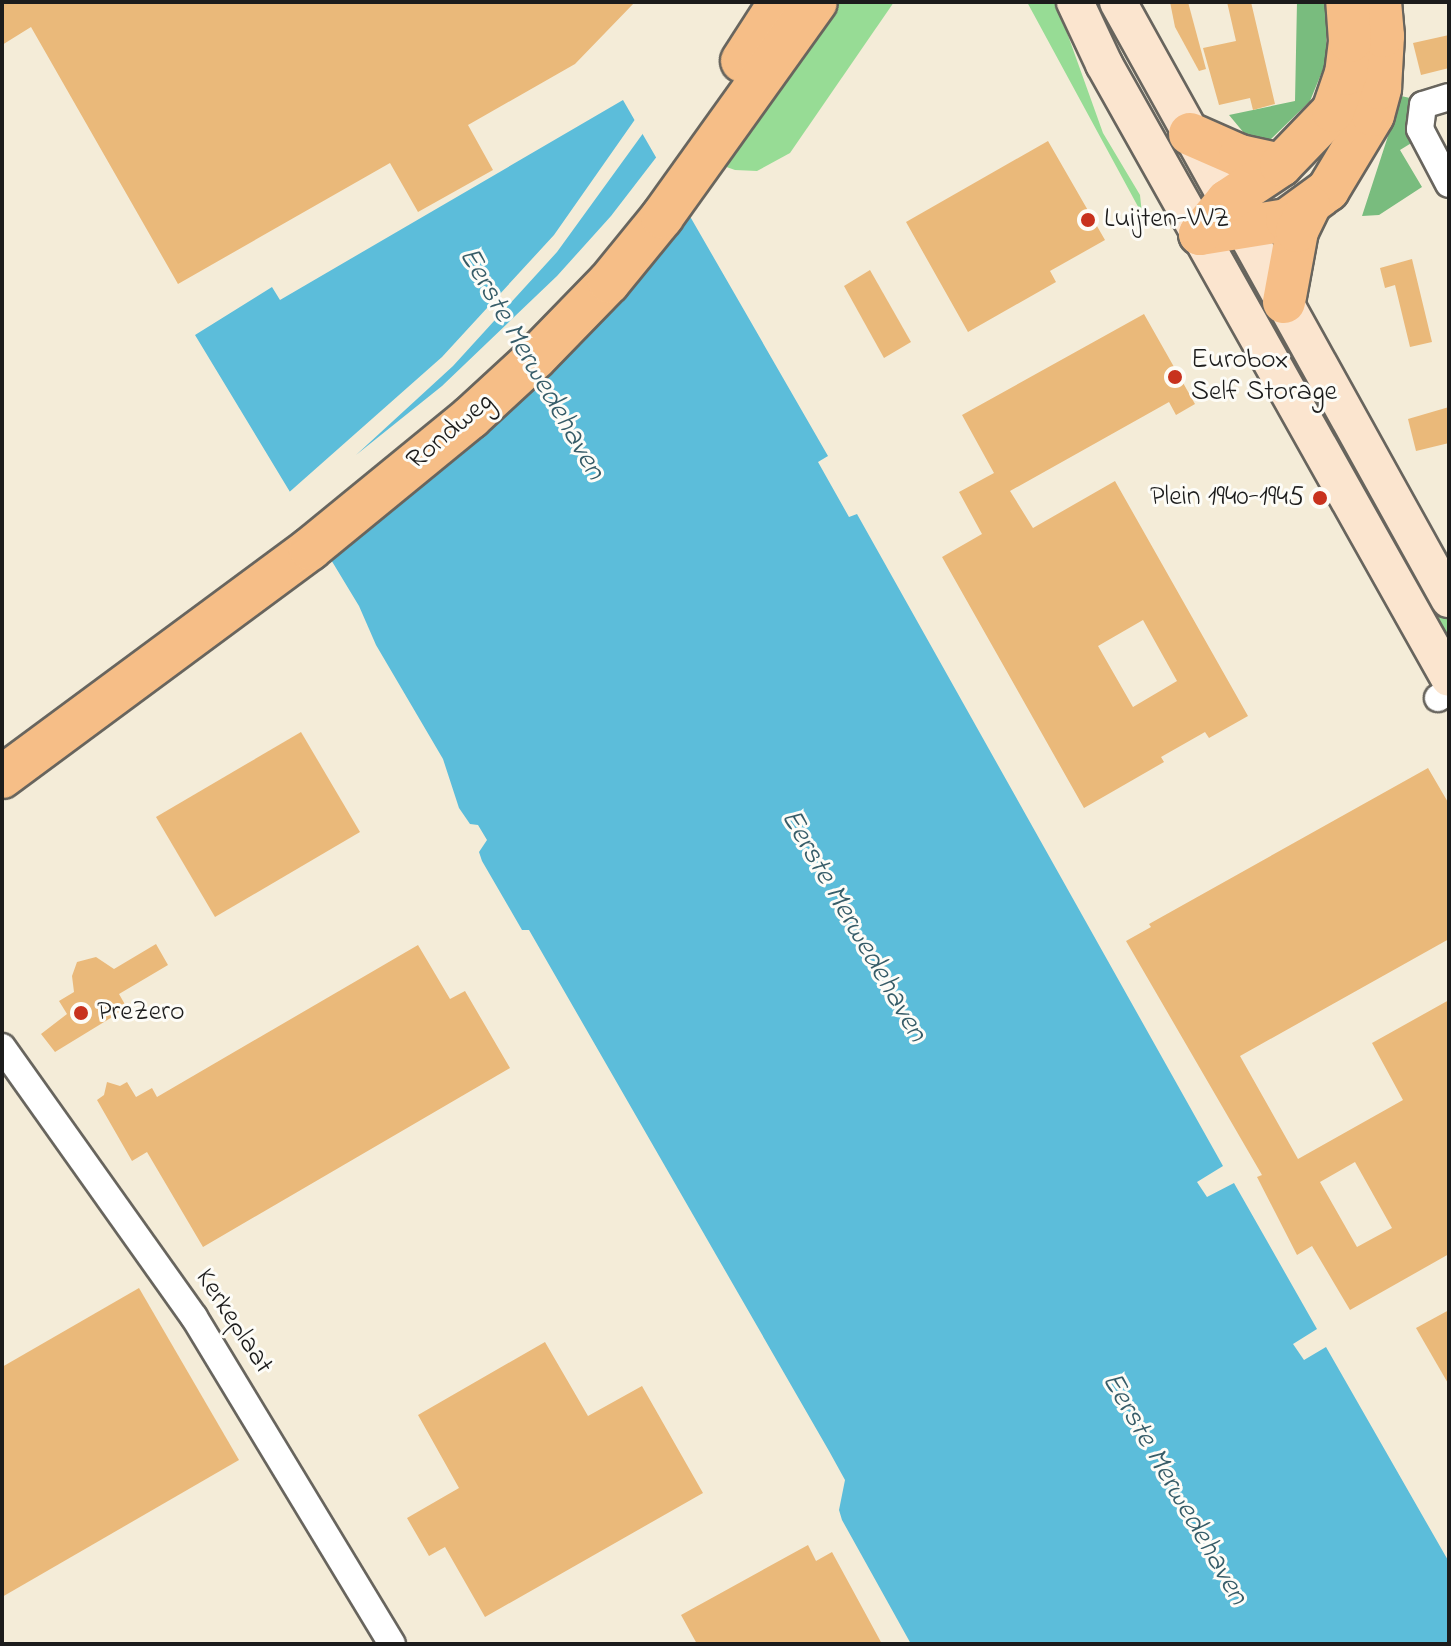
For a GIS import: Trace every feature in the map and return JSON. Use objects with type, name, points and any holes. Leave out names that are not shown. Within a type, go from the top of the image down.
[{"type":"main road","name":"Rondweg","points":[[2,777],[310,549],[470,418],[535,358],[609,282],[695,150],[780,2]]},
{"type":"main road","name":"Rondweg","points":[[2,742],[297,525],[456,395],[595,259],[695,150],[816,2]]},
{"type":"main road","points":[[1075,2],[1104,64],[1200,234],[1445,689]]},
{"type":"main road","points":[[1118,2],[1449,599]]},
{"type":"main road","points":[[1200,234],[1235,215],[1333,111],[1346,74],[1350,41],[1347,2]]},
{"type":"main road","points":[[1235,215],[1287,220],[1328,190],[1373,115],[1380,88],[1383,36],[1380,2]]},
{"type":"main road","points":[[1190,134],[1240,156],[1281,165]]},
{"type":"main road","points":[[1284,302],[1297,231],[1309,206]]},
{"type":"street","points":[[1449,97],[1423,105],[1420,129],[1449,184]]},
{"type":"street","name":"Kerkeplaat","points":[[2,1047],[194,1317],[392,1644]]},
{"type":"green space","points":[[833,2],[894,2],[790,153],[757,171],[735,170],[718,164]]},
{"type":"green space","points":[[1027,2],[1056,2],[1103,133],[1140,195],[1142,214]]},
{"type":"green space","points":[[1297,2],[1327,2],[1326,62],[1310,101],[1270,140],[1254,145],[1229,115],[1295,101]]},
{"type":"green space","points":[[1401,96],[1410,98],[1413,142],[1400,150],[1422,187],[1379,215],[1362,216]]},
{"type":"green space","points":[[1329,423],[1370,478],[1449,620],[1449,654],[1322,428]]},
{"type":"water","name":"Eerste Merwedehaven","points":[[623,100],[828,456],[818,462],[849,517],[857,514],[1223,1166],[1197,1182],[1207,1197],[1234,1183],[1317,1329],[1293,1344],[1304,1360],[1326,1347],[1449,1562],[1449,1644],[911,1644],[842,1520],[839,1510],[845,1480],[529,930],[522,930],[482,861],[479,852],[487,840],[478,825],[470,824],[459,808],[443,759],[376,645],[359,606],[195,335],[272,287],[280,300]]},
{"type":"pier","points":[[636,118],[644,132],[557,252],[453,366],[356,455],[442,386],[557,276],[611,216],[658,155],[691,210],[327,558],[286,495],[442,357],[554,235]]},
{"type":"building","points":[[2,2],[635,2],[575,64],[468,125],[493,170],[418,212],[390,163],[178,284],[31,27],[2,45]]},
{"type":"building","points":[[1170,2],[1188,2],[1206,69],[1199,71],[1175,27]]},
{"type":"building","points":[[1227,2],[1251,2],[1275,104],[1253,110],[1250,98],[1219,105],[1203,48],[1236,41]]},
{"type":"building","points":[[1449,35],[1449,68],[1421,75],[1413,43]]},
{"type":"building","points":[[1048,141],[1105,240],[1050,271],[1056,282],[968,332],[906,222]]},
{"type":"building","points":[[1412,259],[1432,342],[1410,347],[1395,285],[1385,288],[1380,268]]},
{"type":"building","points":[[870,270],[911,342],[884,358],[844,286]]},
{"type":"building","points":[[1144,314],[1195,404],[1176,415],[1169,402],[1010,491],[1033,528],[1115,481],[1248,716],[1209,738],[1205,732],[1161,757],[1164,762],[1084,808],[942,557],[982,534],[959,492],[994,473],[962,415]],"holes":[[[1143,620],[1177,681],[1133,707],[1098,646]]]},
{"type":"building","points":[[1449,407],[1449,443],[1416,451],[1408,419]]},
{"type":"building","points":[[301,732],[360,832],[215,917],[156,817]]},
{"type":"building","points":[[1428,768],[1449,804],[1449,939],[1240,1056],[1298,1159],[1403,1100],[1372,1043],[1449,1000],[1449,1254],[1350,1310],[1312,1246],[1297,1255],[1257,1177],[1262,1175],[1126,941],[1151,927],[1149,924]],"holes":[[[1355,1162],[1392,1228],[1357,1247],[1320,1182]]]},
{"type":"building","points":[[156,944],[168,965],[119,994],[127,1008],[55,1052],[41,1034],[67,1014],[59,1001],[74,992],[72,976],[77,962],[96,957],[114,969]]},
{"type":"building","points":[[418,945],[450,999],[465,991],[510,1068],[203,1247],[147,1152],[132,1161],[97,1100],[104,1095],[107,1082],[120,1086],[127,1082],[136,1097],[152,1088],[157,1097]]},
{"type":"building","points":[[139,1288],[239,1460],[2,1597],[2,1367]]},
{"type":"building","points":[[1449,1310],[1449,1385],[1416,1328]]},
{"type":"building","points":[[545,1342],[588,1416],[642,1386],[703,1493],[485,1617],[445,1547],[429,1556],[407,1518],[459,1488],[418,1415]]},
{"type":"building","points":[[808,1545],[816,1561],[832,1552],[882,1644],[697,1644],[681,1615]]},
{"type":"place","name":"Luijten-VVZ","points":[[1088,220]]},
{"type":"place","name":"Eurobox Self Storage","points":[[1175,377]]},
{"type":"place","name":"Plein 1940-1945","points":[[1320,498]]},
{"type":"place","name":"PreZero","points":[[81,1013]]}]
